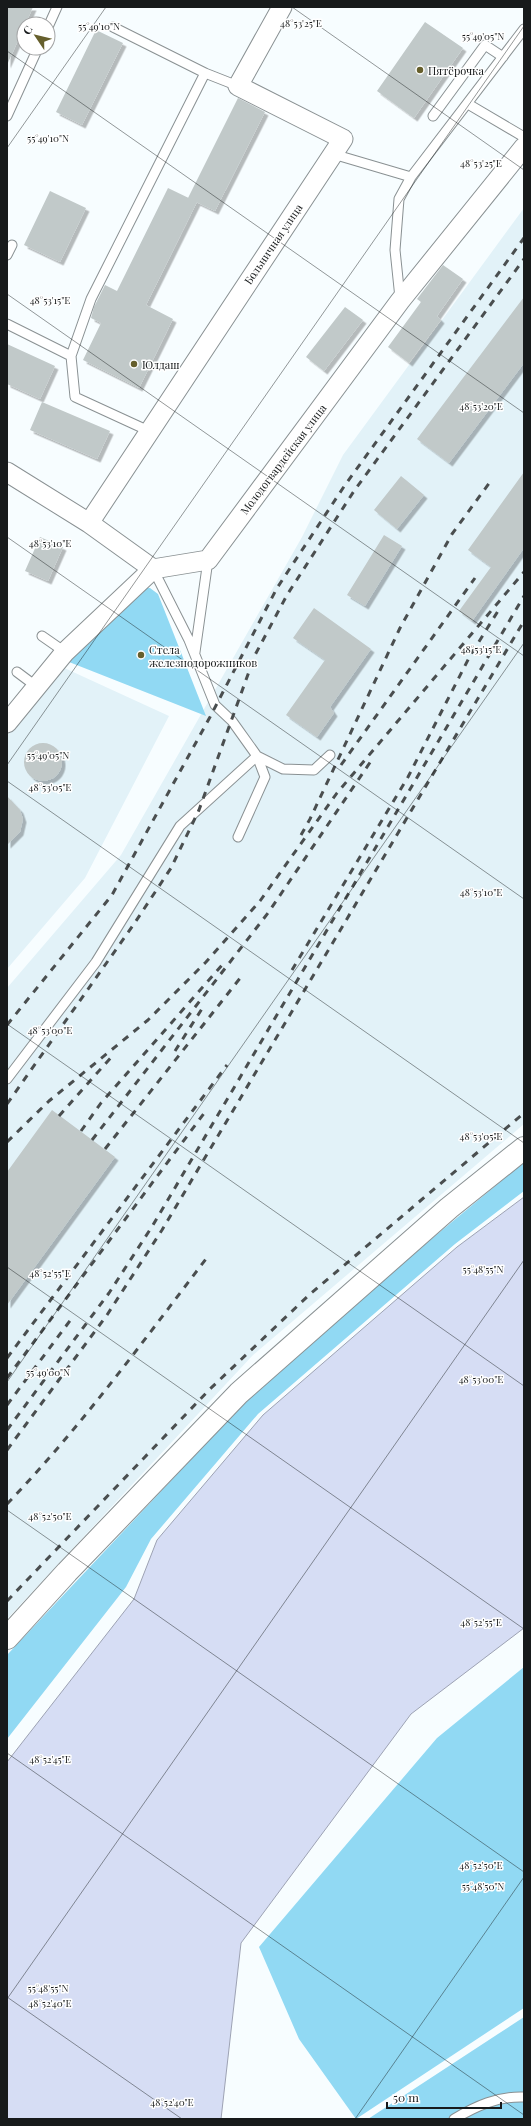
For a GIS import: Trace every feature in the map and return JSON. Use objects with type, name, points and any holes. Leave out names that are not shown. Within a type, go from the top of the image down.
[{"type":"main road","points":[[7,1638],[67,1572],[239,1393],[443,1213],[524,1148]]},
{"type":"street","points":[[238,86],[282,7]]},
{"type":"street","name":"Больничная улица","points":[[89,523],[343,139],[238,86]]},
{"type":"street","name":"Молодогвардейская улица","points":[[208,560],[400,301],[524,147]]},
{"type":"street","points":[[7,472],[89,523],[153,569]]},
{"type":"street","points":[[7,723],[66,652],[153,569],[208,560]]},
{"type":"lane","points":[[113,27],[205,73],[238,86]]},
{"type":"lane","points":[[400,301],[395,250],[399,199],[411,177],[524,29]]},
{"type":"lane","points":[[433,116],[485,45],[503,57]]},
{"type":"lane","points":[[7,116],[34,56]]},
{"type":"lane","points":[[149,431],[75,397],[71,356],[91,299],[205,73]]},
{"type":"lane","points":[[468,104],[524,137]]},
{"type":"lane","points":[[333,154],[411,177]]},
{"type":"lane","points":[[7,255],[12,245]]},
{"type":"lane","points":[[7,324],[71,356]]},
{"type":"lane","points":[[195,654],[208,560]]},
{"type":"lane","points":[[153,569],[195,654],[215,705],[232,721],[257,756],[265,777],[238,837]]},
{"type":"lane","points":[[42,636],[66,652]]},
{"type":"lane","points":[[17,672],[37,687]]},
{"type":"lane","points":[[257,756],[284,769],[314,770],[330,755]]},
{"type":"lane","points":[[7,1079],[96,962],[180,826],[257,756]]},
{"type":"lane","points":[[454,2119],[474,2107],[509,2096],[524,2097]]},
{"type":"shaded area","points":[[524,208],[524,1124],[253,1355],[7,1619],[7,988],[121,855],[302,537],[343,455]]},
{"type":"shaded area","points":[[143,588],[150,588],[158,594],[206,716],[69,662]]},
{"type":"shaded area","points":[[60,666],[169,716],[85,878],[7,969],[7,736]]},
{"type":"shaded area","points":[[524,1162],[524,1191],[455,1244],[258,1414],[151,1539],[126,1587],[7,1739],[7,1655],[246,1401],[376,1285]]},
{"type":"shaded area","points":[[524,1197],[524,1628],[411,1714],[241,1943],[221,2119],[7,2119],[7,1762],[134,1599],[157,1540],[263,1415],[457,1247]]},
{"type":"shaded area","points":[[524,1667],[524,2008],[356,2119],[299,2039],[259,1947],[437,1738]]},
{"type":"shaded area","points":[[524,2017],[524,2119],[368,2119]]},
{"type":"building","points":[[7,7],[33,7],[29,16],[16,16],[16,45],[7,65]]},
{"type":"building","points":[[425,22],[463,48],[414,118],[377,91]]},
{"type":"building","points":[[96,30],[123,43],[82,125],[56,112]]},
{"type":"building","points":[[238,98],[265,112],[215,211],[188,198]]},
{"type":"building","points":[[168,188],[197,202],[146,305],[173,319],[139,388],[83,360],[101,323],[91,318],[94,307],[105,285],[117,291]]},
{"type":"building","points":[[50,191],[86,208],[60,262],[24,245]]},
{"type":"building","points":[[443,265],[463,279],[437,316],[441,320],[409,363],[388,347],[421,302],[417,299]]},
{"type":"building","points":[[524,297],[524,363],[449,463],[417,439]]},
{"type":"building","points":[[345,307],[363,320],[324,371],[306,357]]},
{"type":"building","points":[[7,344],[55,366],[40,399],[7,384]]},
{"type":"building","points":[[42,402],[110,431],[97,459],[30,430]]},
{"type":"building","points":[[524,472],[524,548],[472,621],[459,611],[491,567],[468,550]]},
{"type":"building","points":[[401,476],[424,495],[397,529],[374,510]]},
{"type":"building","points":[[384,535],[402,546],[365,606],[347,595]]},
{"type":"building","points":[[40,537],[63,547],[48,581],[25,571]]},
{"type":"building","points":[[314,608],[371,649],[330,707],[334,713],[317,737],[286,715],[325,660],[293,638]]},
{"type":"building","points":[[39,743],[47,743],[57,748],[61,755],[61,769],[57,776],[47,781],[39,781],[29,776],[27,773],[24,766],[24,758],[29,748],[32,746]]},
{"type":"building","points":[[7,796],[20,810],[23,819],[20,832],[7,845]]},
{"type":"building","points":[[52,1110],[115,1157],[7,1305],[7,1172]]},
{"type":"railway","points":[[7,1025],[112,895],[210,717],[277,588],[345,485],[524,238]]},
{"type":"railway","points":[[7,1104],[134,924],[171,868],[199,810],[255,655],[287,595],[354,491],[524,259]]},
{"type":"railway","points":[[301,835],[310,819],[400,628],[452,534],[490,482]]},
{"type":"railway","points":[[7,1142],[49,1101],[148,1020],[206,962],[260,901],[337,793],[524,572]]},
{"type":"railway","points":[[341,765],[475,578]]},
{"type":"railway","points":[[7,1430],[109,1293],[153,1225],[524,596]]},
{"type":"railway","points":[[292,970],[408,777],[470,656],[498,611]]},
{"type":"railway","points":[[7,1450],[107,1315],[162,1230],[524,621]]},
{"type":"railway","points":[[92,1140],[268,913],[371,761]]},
{"type":"railway","points":[[81,1131],[101,1103],[223,964]]},
{"type":"railway","points":[[105,1149],[241,977]]},
{"type":"railway","points":[[175,1051],[205,1004]]},
{"type":"railway","points":[[59,1116],[114,1054]]},
{"type":"railway","points":[[7,1358],[227,1065]]},
{"type":"railway","points":[[7,1378],[205,1112]]},
{"type":"railway","points":[[7,1601],[210,1389],[309,1295],[524,1113]]},
{"type":"railway","points":[[7,1504],[61,1445],[136,1351],[209,1255]]},
{"type":"railway","points":[[7,1405],[72,1318]]},
{"type":"place","name":"Пятёрочка","points":[[420,70]]},
{"type":"place","name":"Юлдаш","points":[[134,364]]},
{"type":"place","name":"Стела железнодорожников","points":[[141,655]]}]
